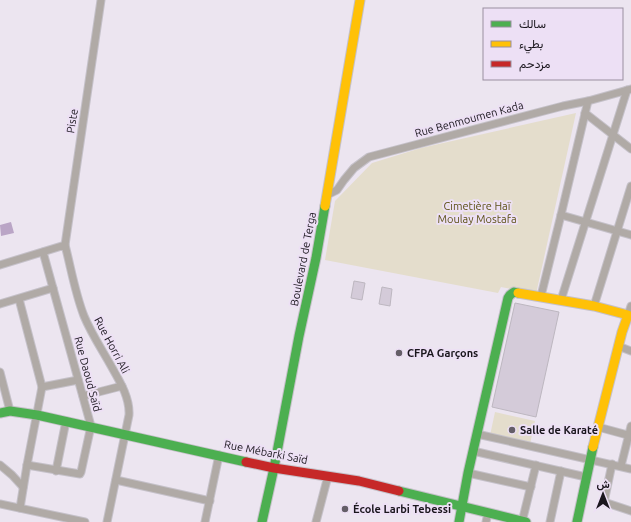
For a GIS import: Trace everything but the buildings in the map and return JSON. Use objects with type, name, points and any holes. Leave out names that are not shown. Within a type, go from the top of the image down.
[{"type":"street","name":"Piste","points":[[65,245],[101,0]]},
{"type":"street","name":"Boulevard de Terga","points":[[262,522],[328,195],[360,0]]},
{"type":"street","points":[[561,300],[612,134],[629,89]]},
{"type":"street","name":"Rue Benmoumen Kada","points":[[328,195],[337,190],[354,168],[369,157],[588,101],[629,89]]},
{"type":"street","points":[[541,296],[588,101]]},
{"type":"street","points":[[585,113],[631,149]]},
{"type":"street","points":[[594,306],[631,186]]},
{"type":"street","points":[[561,215],[631,235]]},
{"type":"street","points":[[0,265],[65,245]]},
{"type":"street","name":"Rue Horri Ali","points":[[65,245],[83,314],[122,386],[130,410],[107,522]]},
{"type":"street","name":"Rue Daoud Saïd","points":[[27,465],[56,471],[78,474],[81,473],[91,426],[43,252]]},
{"type":"street","points":[[0,304],[53,288]]},
{"type":"street","points":[[459,522],[468,473],[508,298],[510,295],[514,292],[594,306],[628,322]]},
{"type":"street","points":[[19,299],[42,388],[20,508]]},
{"type":"street","points":[[577,522],[586,477],[618,346],[622,332],[628,322],[631,306]]},
{"type":"street","points":[[618,346],[631,351]]},
{"type":"street","points":[[0,372],[10,411]]},
{"type":"street","points":[[42,388],[78,380]]},
{"type":"street","points":[[82,396],[122,386]]},
{"type":"street","name":"Rue Mébarki Saïd","points":[[0,413],[10,411],[37,415],[274,468],[359,481],[462,507],[487,518],[523,522]]},
{"type":"street","points":[[56,471],[66,421]]},
{"type":"street","points":[[621,466],[630,436],[631,426]]},
{"type":"street","points":[[598,427],[630,436]]},
{"type":"street","points":[[477,434],[631,469]]},
{"type":"street","points":[[473,451],[586,477]]},
{"type":"street","points":[[205,522],[219,455]]},
{"type":"street","points":[[612,464],[604,502],[631,511]]},
{"type":"street","points":[[0,465],[23,487]]},
{"type":"street","points":[[523,522],[536,465]]},
{"type":"street","points":[[550,522],[561,471]]},
{"type":"street","points":[[468,473],[530,487]]},
{"type":"street","points":[[0,474],[12,475]]},
{"type":"street","points":[[316,522],[328,476]]},
{"type":"street","points":[[116,480],[210,500]]},
{"type":"street","points":[[0,504],[85,522]]},
{"type":"green space","name":"Cimetière Haï Moulay Mostafa","points":[[576,113],[536,294],[501,287],[498,293],[325,260],[335,201],[372,163],[421,148]]},
{"type":"green space","name":"Salle de Karaté","points":[[495,412],[535,421],[529,449],[489,440]]},
{"type":"shaded area","points":[[11,222],[14,233],[1,236],[0,225]]},
{"type":"traffic: fast","points":[[262,522],[316,258],[325,206]]},
{"type":"traffic: fast","points":[[459,522],[468,473],[508,298],[514,292],[518,293]]},
{"type":"traffic: fast","points":[[0,413],[10,411],[37,415],[246,462]]},
{"type":"traffic: fast","points":[[577,522],[593,447]]},
{"type":"traffic: fast","points":[[399,491],[526,522]]},
{"type":"traffic: slow","points":[[325,206],[360,0]]},
{"type":"traffic: slow","points":[[518,293],[594,306],[628,315],[622,332],[593,447]]},
{"type":"traffic: jam","points":[[246,462],[274,468],[359,481],[399,491]]},
{"type":"place","name":"CFPA Garçons","points":[[399,353]]},
{"type":"place","name":"Salle de Karaté","points":[[512,430]]},
{"type":"place","name":"École Larbi Tebessi","points":[[345,509]]}]
